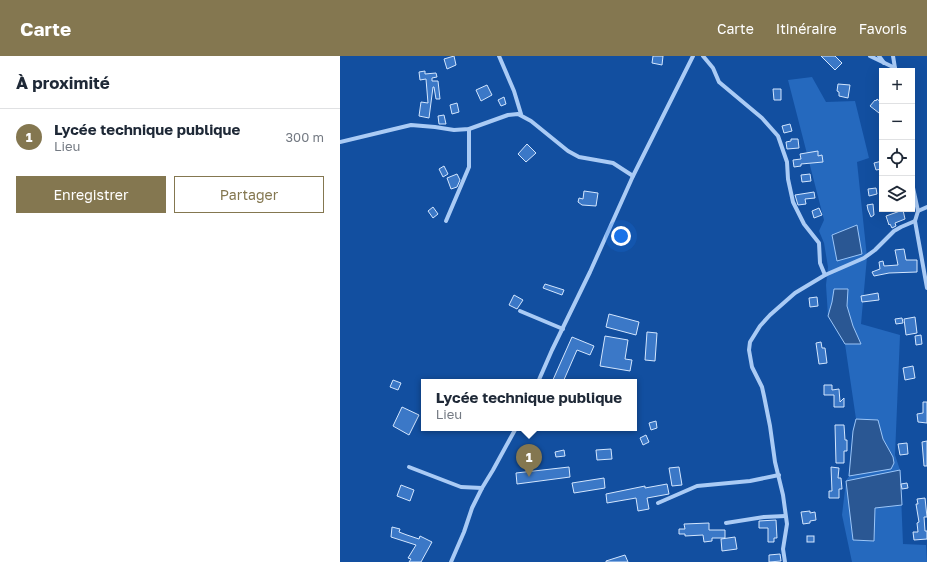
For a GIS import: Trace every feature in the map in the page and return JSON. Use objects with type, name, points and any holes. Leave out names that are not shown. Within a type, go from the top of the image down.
[{"type":"street","points":[[499,56],[514,91],[521,114],[575,155],[613,163],[633,176]]},
{"type":"street","points":[[539,379],[633,176],[693,56]]},
{"type":"street","points":[[703,56],[713,68],[719,82],[762,118],[778,136],[787,162],[788,179],[793,202],[804,224],[819,243],[820,264],[824,275]]},
{"type":"street","points":[[870,56],[893,68]]},
{"type":"street","points":[[879,56],[884,63]]},
{"type":"street","points":[[893,56],[895,68]]},
{"type":"street","points":[[340,142],[411,125],[454,130],[469,129],[508,115],[521,114]]},
{"type":"street","points":[[446,221],[469,167],[469,129]]},
{"type":"street","points":[[915,198],[918,212],[915,221],[927,288]]},
{"type":"street","points":[[918,212],[927,207]]},
{"type":"street","points":[[785,562],[783,549],[786,530],[786,516],[764,396],[752,367],[749,350],[750,342],[760,326],[780,305],[795,293],[824,275],[864,258],[894,231],[915,221]]},
{"type":"street","points":[[520,310],[563,329]]},
{"type":"street","points":[[451,562],[464,532],[472,508],[514,431]]},
{"type":"street","points":[[409,468],[461,487],[482,488]]},
{"type":"street","points":[[658,503],[697,486],[750,482],[779,476]]},
{"type":"street","points":[[726,523],[764,517],[786,516]]},
{"type":"shaded area","points":[[812,77],[826,102],[855,101],[869,158],[857,162],[867,257],[861,324],[900,335],[895,455],[900,470],[903,544],[926,545],[927,562],[852,562],[842,515],[846,481],[849,476],[853,431],[856,419],[845,344],[828,316],[826,285],[828,267],[824,243],[819,231],[824,220],[788,80]]},
{"type":"shaded area","points":[[857,225],[862,254],[837,261],[832,235]]},
{"type":"shaded area","points":[[834,289],[848,289],[847,306],[853,326],[861,344],[845,344],[828,316]]},
{"type":"shaded area","points":[[856,419],[878,420],[883,439],[893,457],[894,463],[891,469],[849,476],[853,431]]},
{"type":"shaded area","points":[[900,470],[902,505],[875,508],[874,541],[853,540],[846,481]]},
{"type":"building","points":[[454,56],[456,65],[447,69],[444,59]]},
{"type":"building","points":[[653,56],[663,56],[662,65],[652,63]]},
{"type":"building","points":[[821,56],[835,56],[842,63],[835,70]]},
{"type":"building","points":[[425,71],[425,74],[436,73],[437,77],[432,78],[432,81],[438,81],[440,99],[436,99],[433,87],[429,118],[419,116],[421,102],[428,103],[426,79],[420,80],[419,72]]},
{"type":"building","points":[[838,84],[850,85],[848,98],[839,96],[839,92],[837,91]]},
{"type":"building","points":[[487,85],[492,95],[481,101],[476,90]]},
{"type":"building","points":[[773,89],[781,89],[781,100],[774,100]]},
{"type":"building","points":[[504,97],[506,104],[501,106],[498,100]]},
{"type":"building","points":[[877,99],[879,101],[879,113],[870,106],[875,100],[876,101]]},
{"type":"building","points":[[457,103],[459,112],[452,114],[450,105]]},
{"type":"building","points":[[444,115],[446,124],[439,124],[438,116]]},
{"type":"building","points":[[790,124],[792,131],[784,133],[782,126]]},
{"type":"building","points":[[791,139],[798,139],[799,148],[787,149],[786,142],[791,141]]},
{"type":"building","points":[[527,144],[536,153],[526,162],[518,154]]},
{"type":"building","points":[[818,151],[818,156],[822,155],[823,162],[801,164],[801,166],[794,167],[793,160],[801,159],[800,154]]},
{"type":"building","points":[[879,162],[879,170],[876,170],[874,163]]},
{"type":"building","points":[[444,166],[448,174],[443,177],[439,169]]},
{"type":"building","points":[[457,174],[460,180],[457,187],[451,189],[447,178]]},
{"type":"building","points":[[810,174],[811,181],[802,182],[801,175]]},
{"type":"building","points":[[876,188],[877,194],[869,196],[868,189]]},
{"type":"building","points":[[584,191],[598,193],[596,206],[582,205],[578,202],[579,198],[583,199]]},
{"type":"building","points":[[814,192],[815,198],[805,199],[806,204],[798,205],[795,195]]},
{"type":"building","points":[[873,204],[874,215],[871,217],[867,205]]},
{"type":"building","points":[[433,207],[438,214],[433,218],[428,211]]},
{"type":"building","points":[[819,208],[822,215],[814,218],[812,211]]},
{"type":"building","points":[[897,212],[903,212],[905,219],[895,223],[896,226],[892,228],[890,224],[889,225],[886,216]]},
{"type":"building","points":[[904,249],[906,260],[917,260],[917,272],[889,273],[874,276],[872,272],[880,269],[879,262],[883,261],[884,266],[898,265],[895,250]]},
{"type":"building","points":[[545,284],[564,290],[562,295],[543,288]]},
{"type":"building","points":[[878,293],[879,300],[862,302],[861,296]]},
{"type":"building","points":[[514,295],[523,300],[517,309],[509,305]]},
{"type":"building","points":[[817,297],[818,306],[810,307],[809,298]]},
{"type":"building","points":[[609,314],[639,322],[636,335],[606,327]]},
{"type":"building","points":[[915,317],[917,333],[906,335],[904,319]]},
{"type":"building","points":[[902,318],[903,323],[896,324],[895,319]]},
{"type":"building","points":[[647,332],[657,333],[655,361],[645,360]]},
{"type":"building","points":[[921,335],[922,344],[916,345],[915,336]]},
{"type":"building","points":[[605,336],[628,340],[625,359],[632,360],[630,371],[600,366]]},
{"type":"building","points":[[572,337],[594,346],[590,355],[577,350],[564,379],[553,379]]},
{"type":"building","points":[[821,342],[822,348],[825,348],[827,363],[819,364],[816,343]]},
{"type":"building","points":[[913,366],[915,378],[905,380],[903,368]]},
{"type":"building","points":[[393,380],[401,383],[398,390],[390,387]]},
{"type":"building","points":[[824,385],[832,385],[832,390],[839,389],[840,402],[844,398],[844,407],[834,407],[834,395],[824,395]]},
{"type":"building","points":[[923,402],[927,402],[927,423],[918,422],[917,414],[923,413]]},
{"type":"building","points":[[402,407],[419,415],[409,435],[393,426]]},
{"type":"building","points":[[656,421],[657,428],[651,430],[649,423]]},
{"type":"building","points":[[835,425],[844,425],[845,440],[847,440],[847,451],[844,451],[844,463],[836,463]]},
{"type":"building","points":[[646,435],[649,442],[643,445],[640,438]]},
{"type":"building","points":[[927,441],[927,466],[924,466],[922,442]]},
{"type":"building","points":[[907,443],[908,454],[900,455],[898,444]]},
{"type":"building","points":[[611,449],[612,459],[597,460],[596,450]]},
{"type":"building","points":[[564,450],[565,456],[556,457],[555,452]]},
{"type":"building","points":[[569,467],[570,477],[517,484],[516,473]]},
{"type":"building","points":[[679,467],[682,485],[672,486],[669,468]]},
{"type":"building","points":[[831,467],[839,468],[838,478],[841,478],[842,489],[839,489],[839,498],[829,498],[829,491],[832,491]]},
{"type":"building","points":[[604,478],[605,488],[574,493],[572,483]]},
{"type":"building","points":[[907,483],[908,488],[902,489],[901,484]]},
{"type":"building","points":[[667,484],[669,494],[647,498],[649,509],[638,511],[636,498],[607,503],[606,494],[645,486],[645,488]]},
{"type":"building","points":[[401,485],[414,490],[410,501],[397,496]]},
{"type":"building","points":[[925,498],[927,517],[924,517],[927,539],[914,540],[913,532],[918,532],[917,523],[919,522],[916,504],[918,504],[917,499]]},
{"type":"building","points":[[810,511],[810,513],[815,512],[816,520],[803,524],[801,512]]},
{"type":"building","points":[[776,520],[777,538],[774,538],[774,542],[768,542],[768,528],[759,528],[759,521]]},
{"type":"building","points":[[709,523],[709,530],[725,530],[725,538],[712,538],[712,541],[704,542],[703,535],[685,536],[685,534],[679,534],[679,529],[685,529],[684,524]]},
{"type":"building","points":[[392,527],[400,529],[399,532],[407,535],[419,539],[420,536],[432,542],[421,562],[409,562],[411,559],[408,558],[416,545],[391,537]]},
{"type":"building","points":[[807,536],[814,536],[814,542],[807,542]]},
{"type":"building","points":[[735,537],[737,549],[722,551],[721,539]]},
{"type":"building","points":[[780,554],[781,561],[769,562],[769,555]]},
{"type":"building","points":[[625,555],[628,562],[606,562],[606,561]]},
{"type":"place","name":"Lycée technique publique","points":[[529,477]]}]
